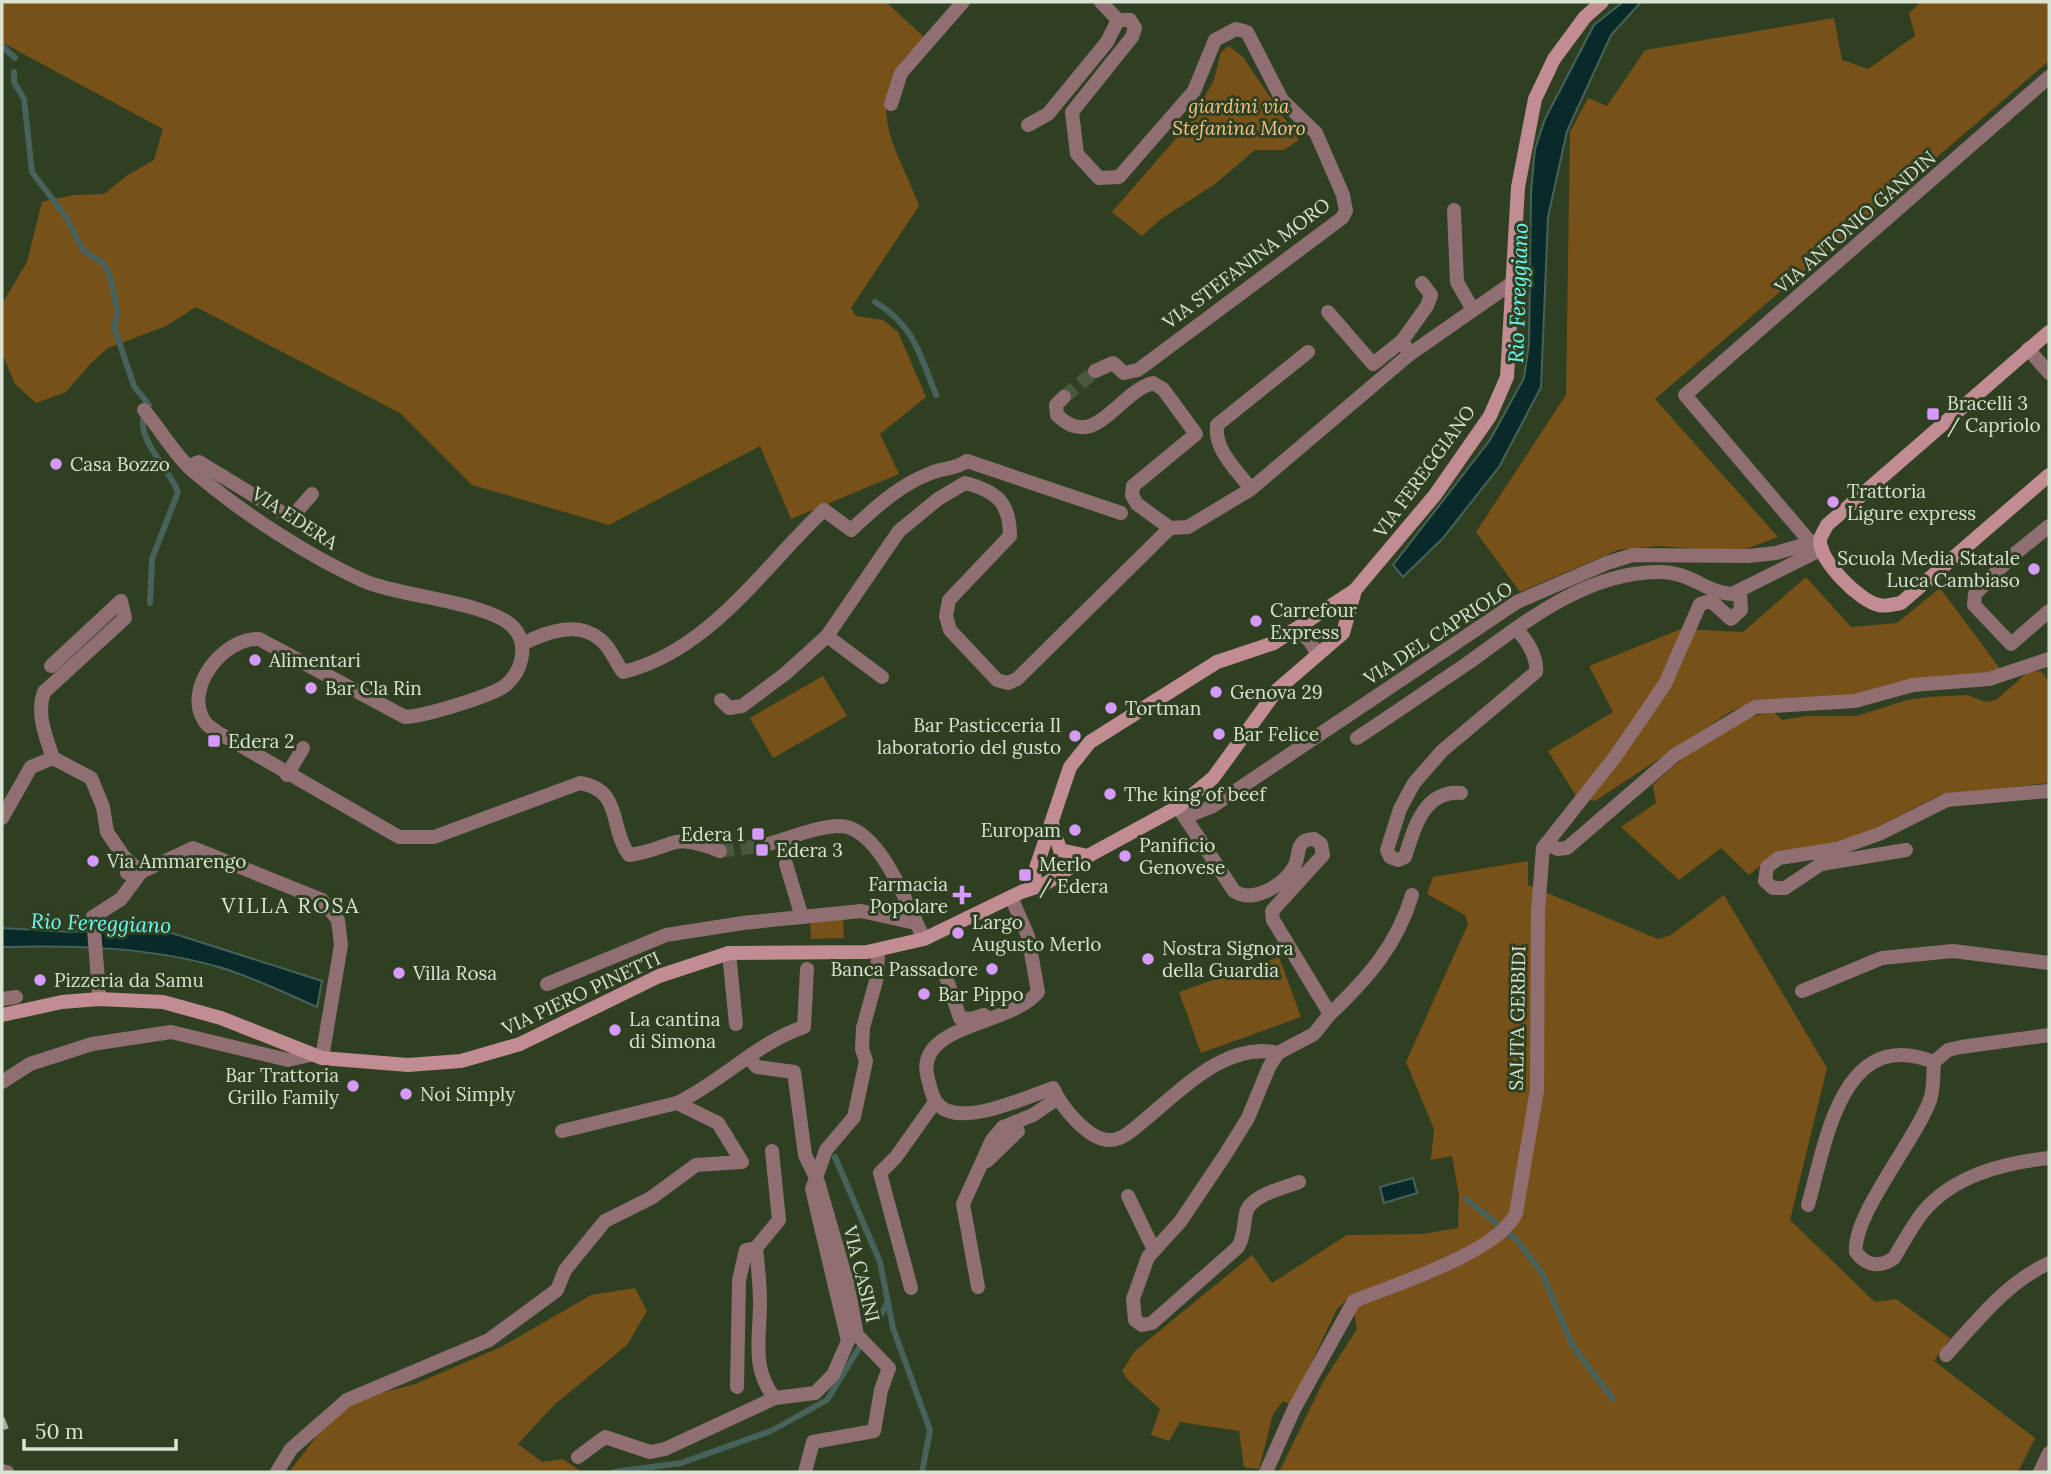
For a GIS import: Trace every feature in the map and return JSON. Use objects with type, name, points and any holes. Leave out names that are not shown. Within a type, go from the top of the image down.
[{"type":"street","points":[[891,104],[901,73],[963,2]]},
{"type":"street","name":"VIA STEFANINA MORO","points":[[1096,371],[1113,363],[1124,373],[1138,370],[1342,218],[1346,211],[1343,195],[1317,133],[1282,100],[1247,32],[1236,29],[1215,40],[1194,91],[1119,177],[1099,178],[1077,154],[1072,112],[1132,37],[1135,28],[1130,20],[1118,20],[1101,2]]},
{"type":"street","name":"VIA FEREGGIANO","points":[[1088,856],[1182,812],[1213,778],[1277,690],[1343,633],[1355,590],[1435,495],[1490,416],[1507,377],[1518,187],[1535,99],[1554,59],[1585,17],[1602,2]]},
{"type":"street","points":[[1028,125],[1048,114],[1107,42],[1118,20]]},
{"type":"street","name":"VIA ANTONIO GANDIN","points":[[1817,544],[1685,396],[2049,77]]},
{"type":"street","points":[[1454,210],[1457,282],[1473,310]]},
{"type":"street","points":[[1064,397],[1056,405],[1057,415],[1066,424],[1080,427],[1096,425],[1142,386],[1153,383],[1163,389],[1196,434],[1133,486],[1132,495],[1137,504],[1170,528],[1188,527],[1251,489],[1410,354],[1512,283]]},
{"type":"street","points":[[1328,312],[1373,364],[1402,341],[1427,306],[1431,295],[1422,284]]},
{"type":"street","points":[[1740,592],[1817,544],[1827,525],[2049,332]]},
{"type":"street","points":[[1402,341],[1410,354]]},
{"type":"street","points":[[2028,349],[2049,373]]},
{"type":"street","points":[[1251,489],[1219,447],[1216,438],[1217,425],[1308,352]]},
{"type":"street","points":[[144,410],[190,466]]},
{"type":"street","points":[[720,851],[696,841],[681,839],[629,855],[608,798],[597,786],[580,783],[434,837],[398,836],[287,775],[204,721],[198,704],[200,690],[212,664],[231,646],[248,639],[259,639],[405,717],[422,716],[504,687],[519,666],[522,644],[556,630],[590,633],[602,640],[623,672],[631,670],[660,658],[724,614],[764,573],[790,541],[824,509],[851,530],[898,490],[932,472],[960,466],[967,461],[1121,513]]},
{"type":"street","name":"VIA EDERA","points":[[312,494],[291,518],[199,462],[190,466],[306,553],[366,582],[412,596],[492,612],[517,631],[522,644]]},
{"type":"street","points":[[1817,544],[1860,597],[1880,606],[1901,603],[2049,475]]},
{"type":"street","points":[[721,700],[729,708],[742,706],[785,674],[827,636],[899,531],[938,499],[965,483],[988,489],[1003,505],[1010,517],[1010,536],[949,600],[946,616],[950,630],[997,680],[1008,682],[1027,669],[1170,528]]},
{"type":"street","points":[[2049,526],[2011,557],[1975,594],[1974,606],[2011,644],[2049,611]]},
{"type":"street","name":"VIA DEL CAPRIOLO","points":[[1182,812],[1213,806],[1517,602],[1607,563],[1633,555],[1748,556],[1817,544]]},
{"type":"street","name":"VIA DEL CAPRIOLO","points":[[1357,738],[1540,611],[1601,580],[1630,574],[1684,574],[1724,594],[1740,592]]},
{"type":"street","points":[[1035,886],[1034,874],[1070,767],[1090,742],[1217,662],[1274,643],[1355,590]]},
{"type":"street","name":"SALITA GERBIDI","points":[[1266,1472],[1294,1409],[1354,1301],[1437,1269],[1510,1226],[1516,1213],[1538,1090],[1538,911],[1542,851],[1615,757],[1665,684],[1700,604],[1711,601],[1731,619],[1741,610],[1740,592]]},
{"type":"street","points":[[51,666],[121,601],[125,618],[44,692],[40,703],[53,758],[91,778],[103,807],[107,832],[134,873]]},
{"type":"street","name":"VIA DEL CAPRIOLO","points":[[1461,793],[1449,792],[1431,802],[1419,815],[1405,857],[1398,860],[1390,858],[1387,850],[1401,809],[1414,783],[1442,751],[1536,671],[1537,664],[1528,645],[1515,629]]},
{"type":"street","points":[[1292,631],[1303,634],[1313,644],[1317,655]]},
{"type":"street","points":[[827,636],[882,677]]},
{"type":"street","points":[[1546,844],[1558,849],[1567,848],[1675,755],[1755,706],[1855,701],[1913,685],[1989,680],[2049,659]]},
{"type":"street","points":[[287,775],[303,748]]},
{"type":"street","points":[[2,818],[31,767],[53,758]]},
{"type":"street","points":[[1906,850],[1821,864],[1781,889],[1773,888],[1765,881],[1767,867],[1779,858],[1837,849],[1879,834],[1947,800],[2049,791]]},
{"type":"street","points":[[1182,812],[1234,891],[1246,897],[1259,895],[1291,873],[1297,863],[1300,845],[1306,840],[1314,839],[1321,844],[1322,855],[1272,911],[1273,920],[1330,1014]]},
{"type":"street","points":[[844,815],[776,837],[769,844],[837,826],[855,828],[867,836],[883,860],[924,939]]},
{"type":"street","points":[[1051,821],[1060,850],[1088,856]]},
{"type":"street","points":[[2,1082],[30,1064],[92,1044],[162,1032],[182,1034],[288,1060],[316,1057],[324,1031],[341,945],[338,920],[322,900],[193,848],[134,873],[121,899],[93,917],[99,993]]},
{"type":"street","points":[[578,1457],[605,1437],[650,1452],[665,1449],[775,1398],[816,1393],[833,1375],[848,1341],[812,1189],[826,1150],[854,1117],[866,1061],[862,1049],[863,1028],[877,977],[878,950],[924,939],[1035,886],[1045,884],[1088,856]]},
{"type":"street","points":[[786,864],[802,917],[862,911],[915,923]]},
{"type":"street","points":[[1299,1182],[1254,1200],[1246,1213],[1244,1236],[1238,1247],[1145,1325],[1134,1317],[1133,1299],[1140,1271],[1154,1250],[1180,1222],[1248,1118],[1269,1067],[1278,1053],[1314,1034],[1384,957],[1404,923],[1412,895]]},
{"type":"street","points":[[1011,897],[1028,936],[1038,985],[1034,996],[1010,1013],[944,1038],[930,1050],[925,1068],[935,1102],[955,1114],[975,1113],[1053,1088],[1063,1111],[1096,1135],[1110,1140],[1128,1134],[1206,1070],[1261,1049],[1278,1053]]},
{"type":"street","name":"VIA PIERO PINETTI","points":[[547,984],[666,935],[802,917]]},
{"type":"street","name":"VIA PIERO PINETTI","points":[[2,1015],[86,1000],[163,1002],[221,1018],[316,1057],[408,1065],[489,1055],[520,1044],[659,976],[729,953],[878,950]]},
{"type":"street","points":[[1802,991],[1882,958],[1953,951],[2049,963]]},
{"type":"street","points":[[729,953],[736,1024]]},
{"type":"street","points":[[562,1130],[677,1103],[705,1090],[787,1033],[804,1027],[807,969]]},
{"type":"street","points":[[945,974],[960,1018],[971,1019],[1000,1010],[1010,1013]]},
{"type":"street","points":[[2049,1035],[1948,1050],[1934,1062],[1931,1099],[1856,1237],[1856,1252],[1859,1257],[1877,1266],[1887,1263],[1894,1258],[1924,1211],[1950,1190],[1987,1168],[2049,1158]]},
{"type":"street","points":[[1808,1205],[1835,1114],[1854,1077],[1868,1064],[1903,1054],[1934,1062]]},
{"type":"street","name":"VIA CASINI","points":[[749,1058],[757,1067],[794,1072],[805,1155],[818,1182],[847,1282],[857,1335],[889,1368],[881,1390],[874,1431],[813,1442],[804,1472]]},
{"type":"street","points":[[978,1287],[963,1204],[992,1140],[1003,1127],[1033,1115],[1058,1098]]},
{"type":"street","points":[[911,1288],[880,1173],[896,1157],[935,1102]]},
{"type":"street","points":[[277,1472],[291,1449],[347,1400],[489,1340],[557,1290],[565,1270],[605,1222],[651,1199],[696,1165],[742,1162],[718,1123],[677,1103]]},
{"type":"street","points":[[982,1163],[990,1160],[1018,1131]]},
{"type":"street","points":[[737,1387],[739,1280],[746,1250],[756,1248],[779,1220],[772,1151]]},
{"type":"street","points":[[1128,1196],[1154,1250]]},
{"type":"street","points":[[756,1248],[760,1301],[758,1357],[763,1384],[775,1398]]},
{"type":"street","points":[[1946,1355],[1998,1298],[2024,1275],[2049,1263]]},
{"type":"street","points":[[2040,1472],[2049,1453]]},
{"type":"street","points":[[2,1471],[8,1472]]},
{"type":"green space","points":[[2,2],[886,2],[925,38],[895,71],[888,89],[886,107],[892,140],[919,206],[851,308],[856,316],[883,320],[898,332],[926,397],[880,434],[899,474],[791,519],[760,446],[609,525],[472,485],[400,413],[196,307],[166,326],[108,348],[66,392],[36,403],[15,384],[3,356],[2,304],[27,262],[42,202],[73,195],[104,194],[128,175],[154,160],[163,129],[3,43]]},
{"type":"green space","points":[[1921,2],[2049,2],[2049,61],[1655,399],[1778,537],[1738,552],[1659,546],[1618,550],[1520,592],[1476,532],[1566,395],[1570,132],[1588,98],[1607,106],[1645,50],[1834,18],[1842,60],[1868,69],[1915,36],[1909,13]]},
{"type":"green space","name":"giardini via Stefanina Moro","points":[[1229,46],[1243,57],[1299,140],[1284,150],[1255,150],[1215,184],[1161,219],[1142,236],[1112,212],[1192,120],[1214,80],[1221,52]]},
{"type":"green space","points":[[1806,577],[1851,627],[1897,623],[1940,588],[2001,670],[1868,695],[1750,703],[1730,712],[1595,801],[1576,796],[1548,751],[1613,712],[1589,666],[1681,629],[1743,632]]},
{"type":"green space","points":[[2041,671],[2049,682],[2049,783],[1940,795],[1845,843],[1777,851],[1749,875],[1721,848],[1679,880],[1621,827],[1656,803],[1653,785],[1664,774],[1726,729],[1759,715],[1774,712],[1782,720],[1806,716],[1857,716],[1907,700],[1928,697],[1967,695],[1986,702],[1996,700],[2028,672]]},
{"type":"green space","points":[[823,676],[847,716],[773,758],[750,718]]},
{"type":"green space","points":[[1528,861],[1528,885],[1658,939],[1671,935],[1724,895],[1827,1068],[1790,1220],[1875,1302],[1896,1299],[1950,1338],[1934,1361],[2035,1438],[2018,1472],[1279,1472],[1323,1382],[1357,1329],[1351,1295],[1337,1309],[1291,1405],[1283,1401],[1273,1414],[1259,1469],[1244,1467],[1239,1431],[1180,1422],[1169,1441],[1151,1435],[1160,1409],[1129,1381],[1122,1371],[1135,1351],[1252,1255],[1272,1283],[1347,1235],[1422,1234],[1458,1228],[1459,1195],[1452,1156],[1431,1160],[1434,1129],[1406,1062],[1468,924],[1465,915],[1427,894],[1433,877]]},
{"type":"green space","points":[[843,917],[844,938],[811,939],[810,919]]},
{"type":"green space","points":[[1279,957],[1301,1017],[1201,1053],[1179,992]]},
{"type":"green space","points":[[635,1288],[647,1311],[627,1345],[554,1405],[518,1444],[542,1462],[563,1459],[582,1472],[289,1472],[320,1432],[358,1399],[415,1384],[501,1347],[591,1295]]},
{"type":"water","name":"Rio Fereggiano","points":[[1623,2],[1641,2],[1611,35],[1567,131],[1548,217],[1541,387],[1499,467],[1443,538],[1403,577],[1393,565],[1490,440],[1524,378],[1529,344],[1531,192],[1535,149],[1545,119],[1594,25]]},
{"type":"water","name":"Rio Fereggiano","points":[[150,926],[322,981],[317,1007],[234,972],[195,961],[113,949],[2,947],[2,928],[70,932]]},
{"type":"water","points":[[1413,1178],[1417,1193],[1384,1203],[1380,1187]]},
{"type":"waterway","points":[[2,46],[15,58]]},
{"type":"waterway","points":[[14,72],[14,82],[24,99],[32,172],[66,217],[83,250],[104,264],[110,276],[118,313],[114,327],[134,386],[149,405]]},
{"type":"waterway","points":[[875,302],[907,331],[920,354],[936,395]]},
{"type":"waterway","points":[[143,420],[146,438],[178,492],[152,559],[150,603]]},
{"type":"waterway","points":[[835,1157],[880,1262],[893,1328],[930,1430],[922,1472]]},
{"type":"waterway","points":[[1466,1199],[1516,1239],[1542,1273],[1572,1345],[1613,1399]]},
{"type":"waterway","points":[[880,1316],[888,1302]]},
{"type":"waterway","points":[[614,1472],[681,1463],[771,1431],[827,1400],[859,1348]]},
{"type":"tunnel","points":[[1064,397],[1095,371]]},
{"type":"tunnel","points":[[720,851],[765,845]]},
{"type":"railway","points":[[2,1418],[8,1433]]},
{"type":"place","name":"Bracelli 3 / Capriolo","points":[[1933,414]]},
{"type":"place","name":"Casa Bozzo","points":[[56,464]]},
{"type":"place","name":"Trattoria Ligure express","points":[[1833,502]]},
{"type":"place","name":"Scuola Media Statale Luca Cambiaso","points":[[2034,569]]},
{"type":"place","name":"Carrefour Express","points":[[1256,621]]},
{"type":"place","name":"Alimentari","points":[[255,660]]},
{"type":"place","name":"Bar Cla Rin","points":[[311,688]]},
{"type":"place","name":"Genova 29","points":[[1216,692]]},
{"type":"place","name":"Tortman","points":[[1111,708]]},
{"type":"place","name":"Bar Felice","points":[[1219,734]]},
{"type":"place","name":"Bar Pasticceria Il laboratorio del gusto","points":[[1075,736]]},
{"type":"place","name":"Edera 2","points":[[214,741]]},
{"type":"place","name":"The king of beef","points":[[1110,794]]},
{"type":"place","name":"Europam","points":[[1075,830]]},
{"type":"place","name":"Edera 1","points":[[758,834]]},
{"type":"place","name":"Edera 3","points":[[762,850]]},
{"type":"place","name":"Panificio Genovese","points":[[1125,856]]},
{"type":"place","name":"Via Ammarengo","points":[[93,861]]},
{"type":"place","name":"Merlo / Edera","points":[[1025,875]]},
{"type":"place","name":"Farmacia Popolare","points":[[962,895]]},
{"type":"place","name":"Largo Augusto Merlo","points":[[958,933]]},
{"type":"place","name":"Nostra Signora della Guardia","points":[[1148,959]]},
{"type":"place","name":"Banca Passadore","points":[[992,969]]},
{"type":"place","name":"Villa Rosa","points":[[399,973]]},
{"type":"place","name":"Pizzeria da Samu","points":[[40,980]]},
{"type":"place","name":"Bar Pippo","points":[[924,994]]},
{"type":"place","name":"La cantina di Simona","points":[[615,1030]]},
{"type":"place","name":"Bar Trattoria Grillo Family","points":[[353,1086]]},
{"type":"place","name":"Noi Simply","points":[[406,1094]]},
{"type":"district","name":"VILLA ROSA","points":[[291,905]]}]
